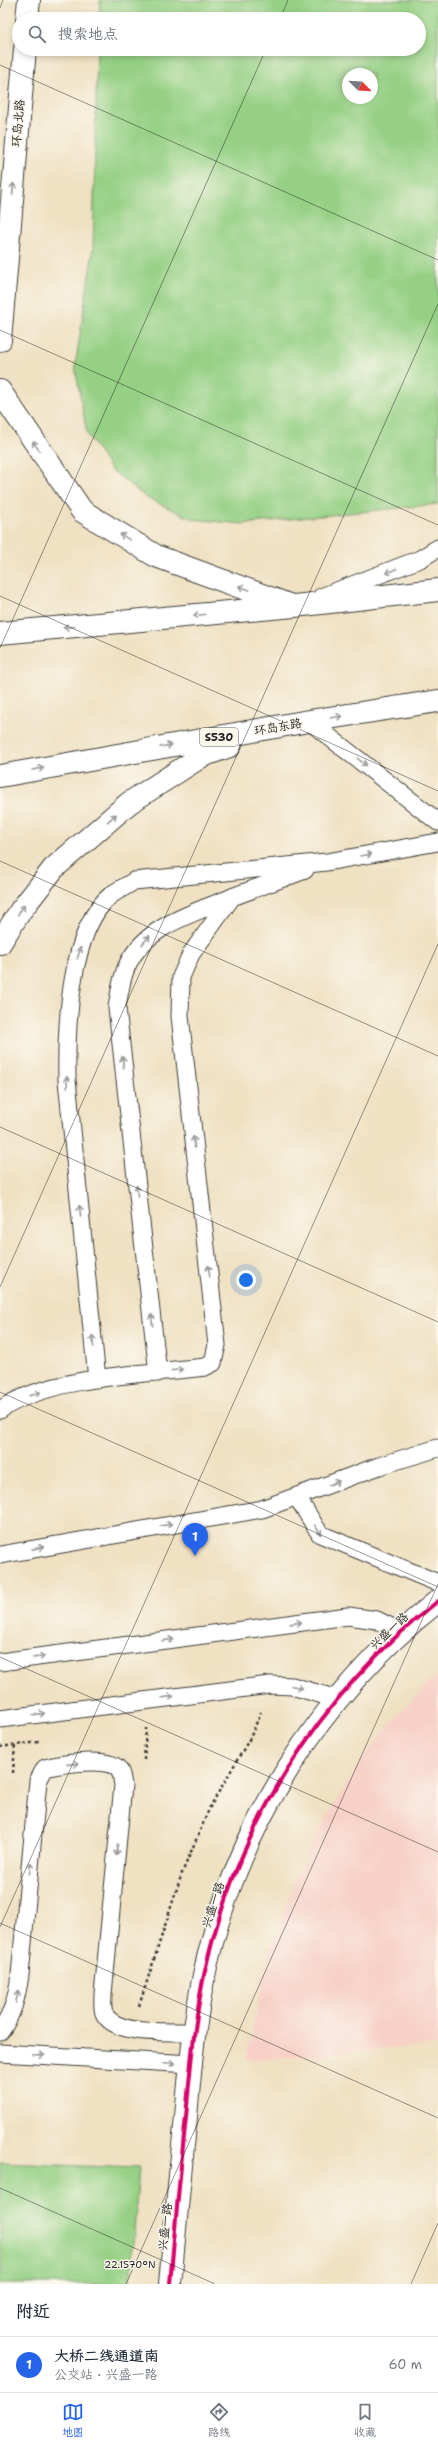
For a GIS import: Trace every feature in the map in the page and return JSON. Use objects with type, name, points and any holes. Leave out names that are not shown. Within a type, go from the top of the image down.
[{"type":"main road","points":[[28,12],[29,0]]},
{"type":"main road","name":"环岛北路","points":[[0,340],[24,56]]},
{"type":"main road","points":[[0,391],[82,511],[156,556],[294,606]]},
{"type":"main road","points":[[0,633],[294,606],[438,590]]},
{"type":"main road","name":"环岛东路","points":[[0,776],[309,721],[438,701]]},
{"type":"main road","points":[[0,943],[21,910],[54,868],[129,803],[202,756],[309,721]]},
{"type":"main road","name":"兴盛一路","points":[[170,2284],[195,2032],[203,1980],[216,1929],[232,1880],[253,1831],[277,1784],[306,1740],[337,1699],[373,1658],[438,1601]]},
{"type":"lane","points":[[420,559],[438,548]]},
{"type":"lane","points":[[294,606],[367,581],[438,552]]},
{"type":"lane","points":[[309,721],[438,822]]},
{"type":"lane","points":[[97,1379],[67,1080],[66,1038],[77,954],[93,918],[110,896],[134,881],[327,862],[438,842]]},
{"type":"lane","points":[[158,1373],[117,1008],[126,968],[148,936],[165,925],[232,897],[327,862]]},
{"type":"lane","points":[[0,1410],[10,1402],[70,1382],[205,1367],[213,1363],[217,1345],[180,1008],[181,977],[191,954],[232,897]]},
{"type":"lane","points":[[0,1555],[262,1509],[379,1466],[438,1448]]},
{"type":"lane","points":[[297,1497],[320,1534],[438,1583]]},
{"type":"lane","points":[[0,1662],[348,1616],[377,1620],[401,1632]]},
{"type":"lane","points":[[0,1718],[270,1685],[292,1686],[337,1699]]},
{"type":"lane","points":[[0,2032],[12,2012],[17,1998],[38,1781],[45,1768],[102,1762],[112,1764],[120,1770],[123,1785],[103,1994],[104,2012],[112,2022],[122,2029],[195,2032]]},
{"type":"lane","points":[[0,2053],[191,2064]]},
{"type":"path","points":[[138,2008],[182,1873],[210,1807],[250,1738],[261,1712],[254,1713]]},
{"type":"path","points":[[138,1729],[154,1726]]},
{"type":"path","points":[[0,1747],[46,1741]]},
{"type":"shaded area","points":[[438,1673],[438,2045],[246,2060],[268,1954],[298,1873],[317,1833],[363,1759],[389,1725]]},
{"type":"green space","points":[[100,0],[438,0],[438,504],[242,524],[192,519],[147,498],[110,469],[87,434],[75,367],[93,250],[97,56],[426,56],[426,12],[99,12]]},
{"type":"green space","points":[[0,2163],[139,2168],[130,2284],[0,2284]]},
{"type":"cycle path","points":[[170,2284],[197,2014],[203,1980],[217,1925],[236,1871],[259,1819],[287,1770],[319,1723],[355,1679],[395,1638],[438,1601]]},
{"type":"place","name":"大桥二线通道南","points":[[195,1556]]}]
